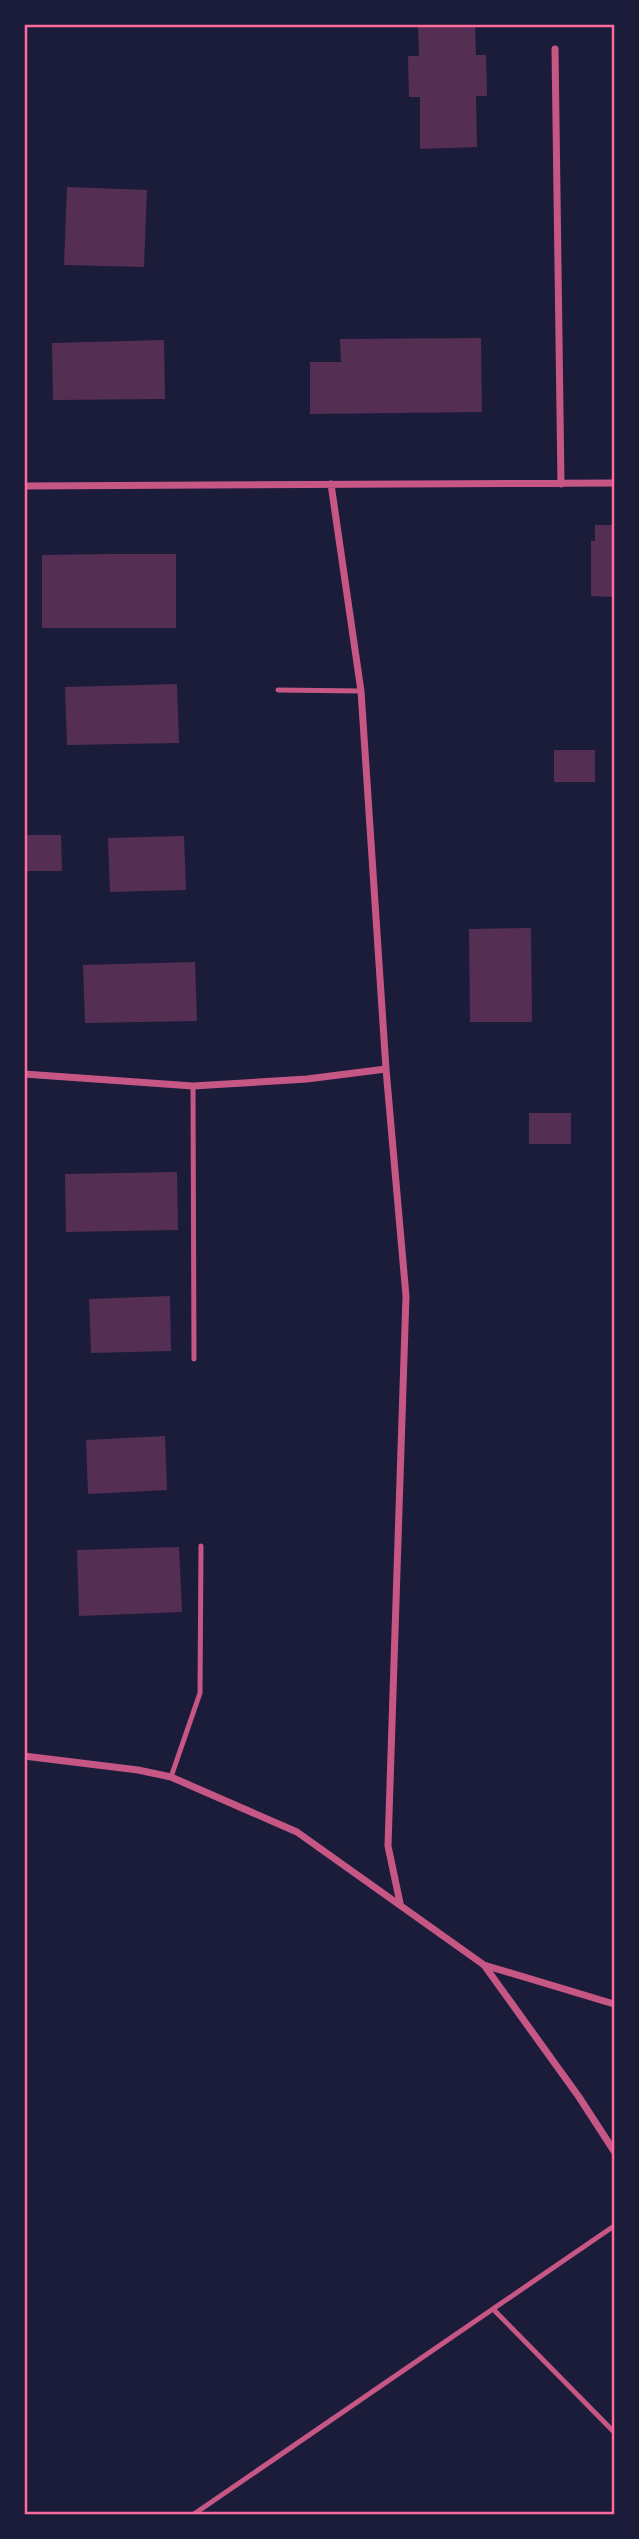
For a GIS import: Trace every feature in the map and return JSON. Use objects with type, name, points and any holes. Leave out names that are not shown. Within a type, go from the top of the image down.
[{"type":"street","points":[[555,49],[561,484]]},
{"type":"street","points":[[24,486],[614,483]]},
{"type":"street","points":[[331,484],[361,691],[386,1069],[406,1296],[388,1846],[400,1903]]},
{"type":"street","points":[[24,1074],[193,1086],[307,1079],[386,1069]]},
{"type":"street","points":[[24,1756],[138,1770],[171,1777],[298,1832],[484,1965],[579,2097],[614,2151]]},
{"type":"street","points":[[484,1965],[614,2004]]},
{"type":"lane","points":[[278,690],[361,691]]},
{"type":"lane","points":[[193,1086],[194,1359]]},
{"type":"lane","points":[[171,1777],[200,1693],[201,1546]]},
{"type":"lane","points":[[194,2515],[614,2226]]},
{"type":"lane","points":[[493,2309],[614,2432]]},
{"type":"building","points":[[418,24],[475,24],[476,55],[486,55],[487,96],[476,96],[477,147],[420,149],[420,97],[409,97],[408,56],[419,56]]},
{"type":"building","points":[[67,187],[147,190],[144,267],[64,265]]},
{"type":"building","points":[[481,338],[482,412],[310,414],[310,362],[341,362],[340,339]]},
{"type":"building","points":[[164,340],[165,399],[53,400],[52,343]]},
{"type":"building","points":[[595,525],[614,525],[614,597],[591,596],[591,541],[595,541]]},
{"type":"building","points":[[176,554],[176,628],[42,628],[42,555]]},
{"type":"building","points":[[177,684],[179,743],[67,745],[65,687]]},
{"type":"building","points":[[554,750],[595,750],[595,782],[554,782]]},
{"type":"building","points":[[24,835],[61,835],[62,871],[24,871]]},
{"type":"building","points":[[184,836],[186,890],[110,892],[108,838]]},
{"type":"building","points":[[531,928],[532,1022],[470,1022],[469,929]]},
{"type":"building","points":[[195,962],[197,1021],[85,1023],[83,965]]},
{"type":"building","points":[[529,1113],[571,1113],[571,1144],[529,1144]]},
{"type":"building","points":[[177,1172],[178,1230],[66,1232],[65,1174]]},
{"type":"building","points":[[170,1296],[171,1351],[91,1353],[89,1299]]},
{"type":"building","points":[[165,1436],[167,1490],[88,1494],[86,1440]]},
{"type":"building","points":[[179,1547],[182,1612],[79,1616],[77,1550]]}]
